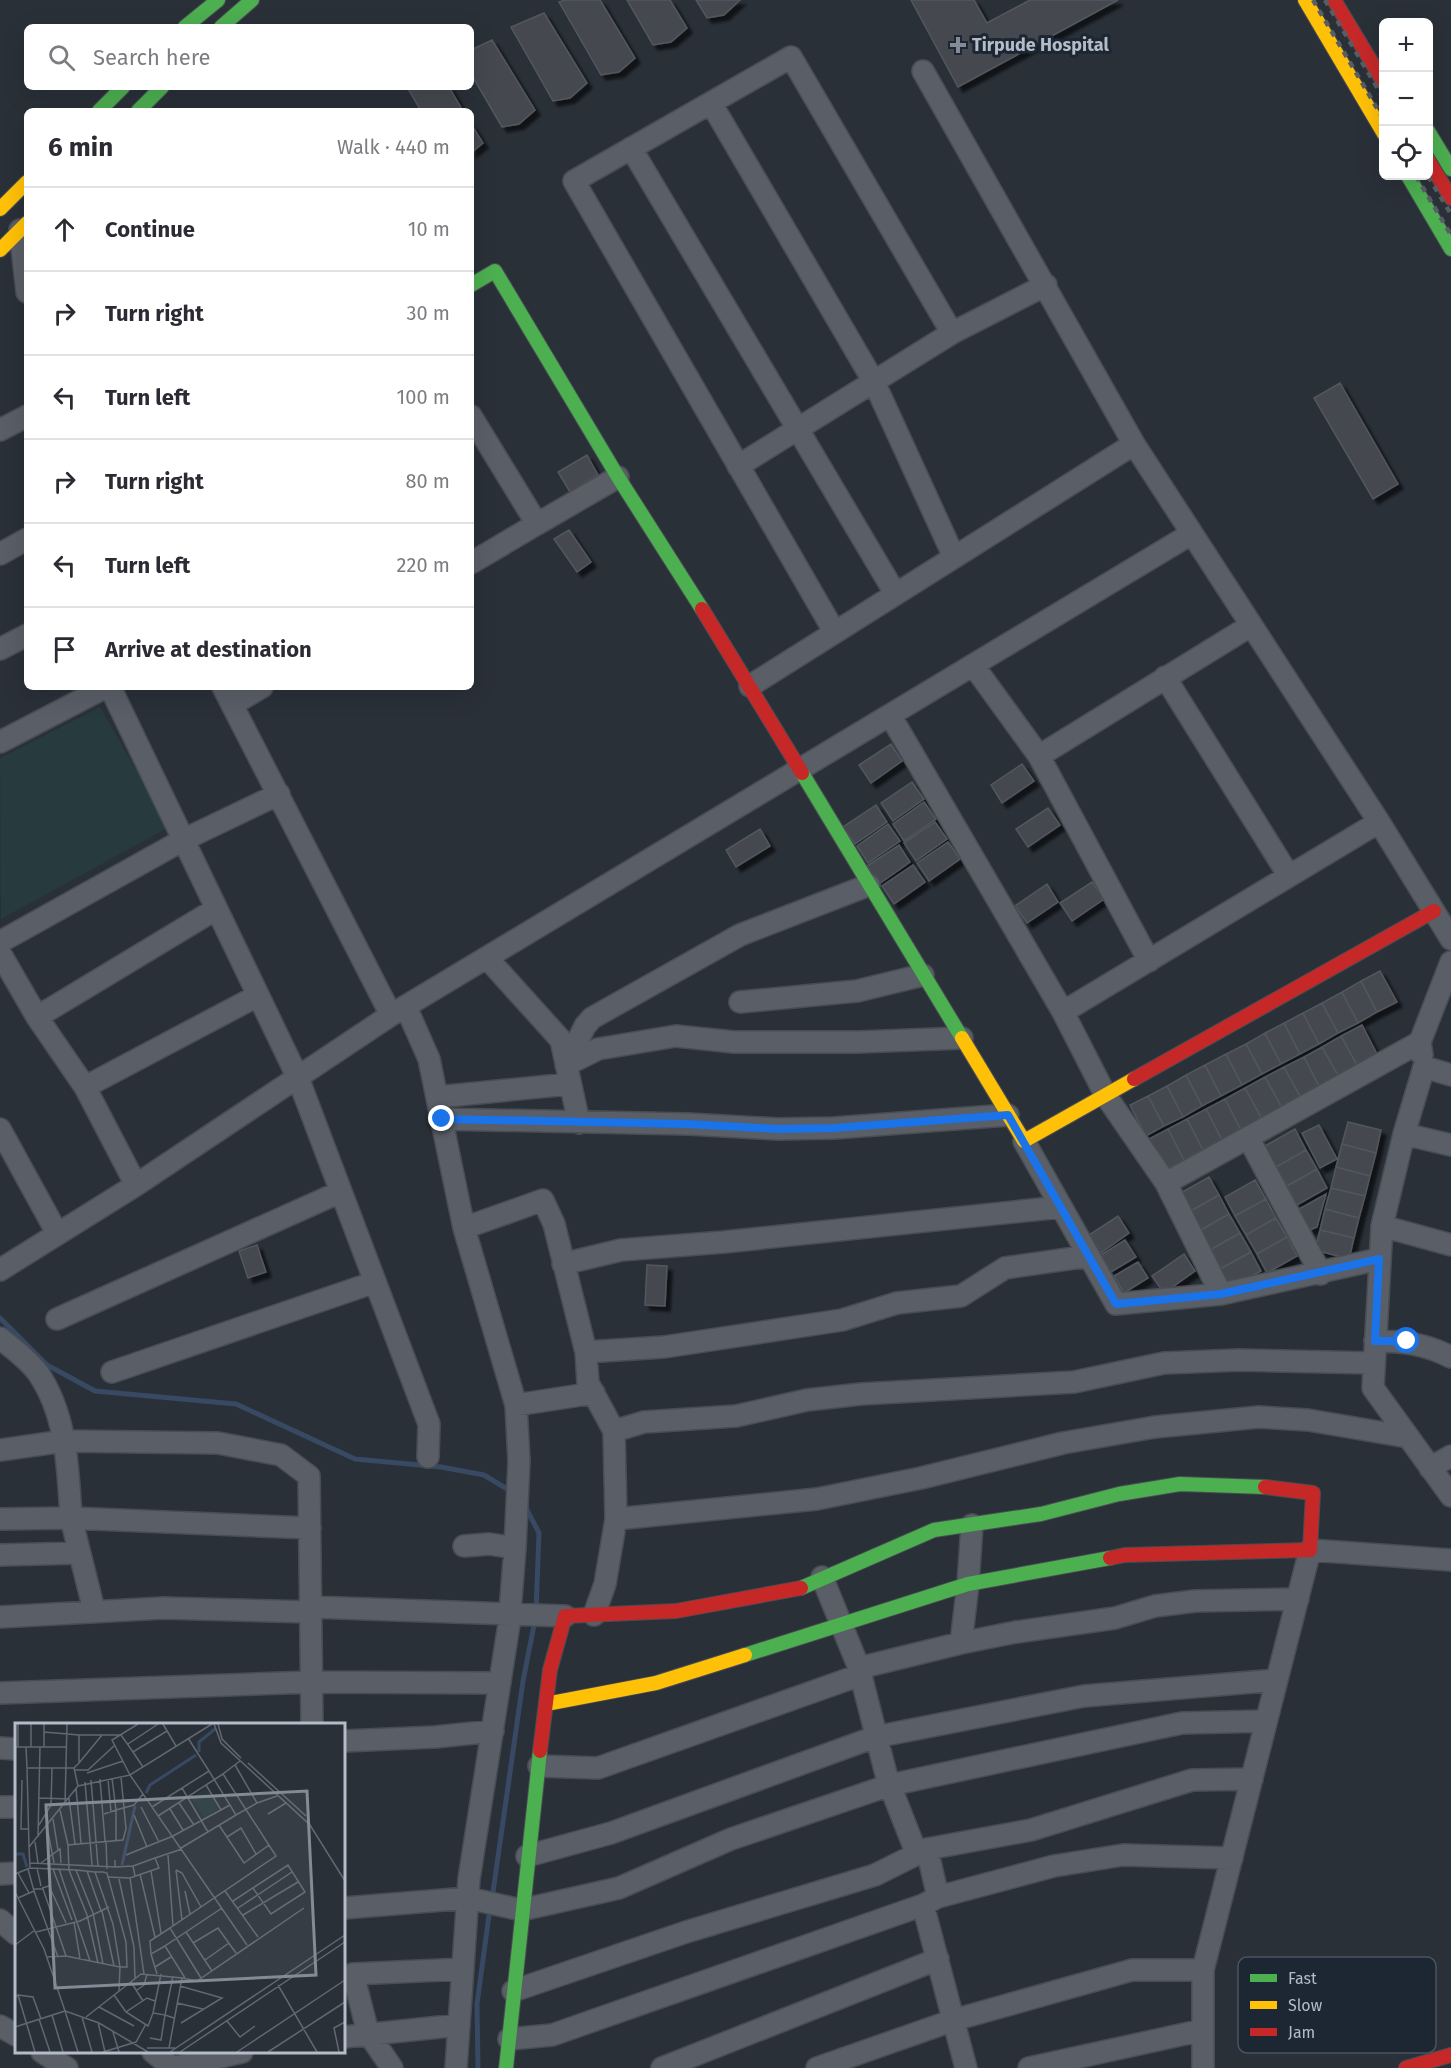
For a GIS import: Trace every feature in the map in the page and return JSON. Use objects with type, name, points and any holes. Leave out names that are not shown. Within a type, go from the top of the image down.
[{"type":"street","points":[[189,24],[218,0]]},
{"type":"street","points":[[224,24],[252,0]]},
{"type":"street","points":[[1292,0],[1379,136]]},
{"type":"street","points":[[1305,0],[1379,135]]},
{"type":"street","points":[[1334,0],[1379,77]]},
{"type":"street","points":[[834,631],[574,181],[790,57],[952,333]]},
{"type":"street","points":[[923,71],[1134,444],[1379,822],[1451,939]]},
{"type":"street","points":[[102,108],[120,90]]},
{"type":"street","points":[[141,108],[159,90]]},
{"type":"street","points":[[711,103],[874,382],[954,557]]},
{"type":"street","points":[[1433,139],[1451,169]]},
{"type":"street","points":[[631,148],[895,593]]},
{"type":"street","points":[[1433,168],[1451,198]]},
{"type":"street","points":[[1399,180],[1448,254]]},
{"type":"street","points":[[1410,180],[1448,254]]},
{"type":"street","points":[[0,209],[24,185]]},
{"type":"street","points":[[0,250],[23,227]]},
{"type":"street","points":[[23,227],[24,243]]},
{"type":"street","points":[[474,283],[495,271],[618,477],[750,686],[1024,1141],[1116,1304],[1221,1294],[1321,1274],[1379,1259]]},
{"type":"street","points":[[738,466],[952,333],[1046,285]]},
{"type":"street","points":[[0,430],[24,418]]},
{"type":"street","points":[[474,424],[537,524]]},
{"type":"street","points":[[750,686],[1134,444]]},
{"type":"street","points":[[474,561],[618,477]]},
{"type":"street","points":[[0,1270],[136,1185],[399,1011],[1191,534]]},
{"type":"street","points":[[0,554],[24,541]]},
{"type":"street","points":[[1039,756],[1250,626]]},
{"type":"street","points":[[0,649],[24,637]]},
{"type":"street","points":[[973,665],[1039,756],[1149,961]]},
{"type":"street","points":[[1166,677],[1289,876]]},
{"type":"street","points":[[0,742],[102,690]]},
{"type":"street","points":[[109,690],[298,1077],[429,1424],[428,1458]]},
{"type":"street","points":[[251,690],[228,696],[279,794],[399,1011],[429,1059],[464,1228],[516,1404],[519,1461],[510,1612],[468,1898],[456,2068]]},
{"type":"street","points":[[890,715],[1063,1012],[1106,1096],[1166,1183],[1221,1294]]},
{"type":"street","points":[[0,942],[183,840],[279,794]]},
{"type":"street","points":[[1063,1012],[1379,822]]},
{"type":"street","points":[[568,1075],[585,1026],[592,1018],[740,935],[869,885]]},
{"type":"street","points":[[38,1017],[216,909]]},
{"type":"street","points":[[1024,1141],[1434,911]]},
{"type":"street","points":[[0,953],[38,1017],[85,1087],[136,1185]]},
{"type":"street","points":[[487,958],[561,1040],[579,1123]]},
{"type":"street","points":[[1451,962],[1420,1042],[1424,1067],[1404,1134],[1382,1226],[1372,1388],[1451,1497]]},
{"type":"street","points":[[740,1002],[857,991],[923,975]]},
{"type":"street","points":[[85,1087],[258,996]]},
{"type":"street","points":[[437,1097],[568,1075],[598,1049],[676,1036],[734,1042],[859,1042],[962,1038]]},
{"type":"street","points":[[1166,1183],[1420,1042]]},
{"type":"street","points":[[1424,1067],[1451,1075]]},
{"type":"street","points":[[442,1119],[834,1128],[1008,1115]]},
{"type":"street","points":[[0,1129],[57,1233]]},
{"type":"street","points":[[1404,1134],[1451,1145]]},
{"type":"street","points":[[1249,1138],[1321,1274]]},
{"type":"street","points":[[57,1318],[340,1192]]},
{"type":"street","points":[[464,1228],[543,1200],[554,1224],[586,1352],[588,1383],[614,1431],[616,1519],[605,1584],[594,1615]]},
{"type":"street","points":[[563,1264],[621,1250],[724,1242],[1061,1207]]},
{"type":"street","points":[[1382,1226],[1451,1245]]},
{"type":"street","points":[[586,1352],[664,1347],[842,1320],[897,1303],[961,1296],[1005,1268],[1089,1256]]},
{"type":"street","points":[[112,1372],[375,1282]]},
{"type":"street","points":[[0,1338],[38,1372],[57,1411],[64,1441],[71,1518],[94,1610]]},
{"type":"street","points":[[1375,1341],[1407,1341],[1431,1347],[1451,1357]]},
{"type":"street","points":[[614,1431],[644,1422],[736,1416],[807,1401],[861,1394],[1074,1382],[1164,1363],[1239,1360],[1374,1363]]},
{"type":"street","points":[[516,1404],[594,1393]]},
{"type":"street","points":[[616,1519],[817,1499],[921,1478],[1063,1443],[1178,1425],[1259,1417],[1308,1420],[1408,1437]]},
{"type":"street","points":[[0,1450],[64,1441],[218,1443],[281,1455],[309,1476],[312,1723]]},
{"type":"street","points":[[1430,1468],[1451,1456]]},
{"type":"street","points":[[0,1617],[94,1610],[163,1608],[510,1612],[565,1616],[676,1611],[804,1587],[822,1577],[934,1530],[1041,1514],[1119,1494],[1180,1484],[1260,1487],[1313,1493],[1310,1550],[1203,1970],[1203,2068]]},
{"type":"street","points":[[0,1519],[71,1518],[310,1528]]},
{"type":"street","points":[[961,1643],[969,1584],[972,1525]]},
{"type":"street","points":[[464,1546],[489,1544],[515,1548]]},
{"type":"street","points":[[546,1704],[656,1683],[969,1584],[1125,1555],[1310,1550],[1451,1560]]},
{"type":"street","points":[[0,1555],[79,1553]]},
{"type":"street","points":[[822,1577],[860,1672],[875,1737],[890,1785],[916,1852],[1031,1830],[1192,1780],[1252,1779]]},
{"type":"street","points":[[538,1766],[598,1768],[860,1672],[961,1643],[1016,1632],[1115,1618],[1155,1606],[1195,1601],[1298,1599]]},
{"type":"street","points":[[506,2068],[521,1910],[546,1704],[554,1645],[565,1616]]},
{"type":"street","points":[[527,1856],[611,1833],[875,1737],[1084,1696],[1277,1680]]},
{"type":"street","points":[[0,1693],[311,1683],[500,1683]]},
{"type":"street","points":[[345,1908],[468,1898],[521,1910],[619,1888],[731,1839],[890,1785],[1182,1723],[1266,1721]]},
{"type":"street","points":[[345,1742],[493,1731]]},
{"type":"street","points":[[0,1748],[15,1749]]},
{"type":"street","points":[[927,1849],[930,1901],[938,1959],[966,2068]]},
{"type":"street","points":[[513,1991],[686,1932],[875,1875],[927,1849]]},
{"type":"street","points":[[509,2038],[552,2035],[930,1901],[1054,1866],[1123,1855],[1232,1858]]},
{"type":"street","points":[[0,1874],[15,1873]]},
{"type":"street","points":[[0,1920],[15,1933]]},
{"type":"street","points":[[662,2068],[938,1959]]},
{"type":"street","points":[[392,2068],[368,2033],[350,1989],[353,1974],[463,1969]]},
{"type":"street","points":[[817,2068],[954,2020],[1132,1970],[1203,1970]]},
{"type":"street","points":[[345,2037],[459,2025]]},
{"type":"street","points":[[0,2026],[15,2034]]},
{"type":"street","points":[[1029,2068],[1203,2030]]},
{"type":"street","points":[[44,2053],[68,2068]]},
{"type":"street","points":[[154,2053],[172,2068],[239,2053]]},
{"type":"street","points":[[1406,2068],[1451,2055]]},
{"type":"green space","points":[[100,707],[169,827],[1,919],[0,758]]},
{"type":"building","points":[[600,0],[635,58],[619,72],[601,75],[559,2]]},
{"type":"building","points":[[627,0],[670,0],[687,28],[671,42],[653,45]]},
{"type":"building","points":[[696,0],[740,0],[724,15],[707,18]]},
{"type":"building","points":[[911,0],[974,0],[987,23],[1030,0],[1118,0],[958,87]]},
{"type":"building","points":[[544,13],[587,83],[570,98],[553,101],[511,27]]},
{"type":"building","points":[[492,40],[535,110],[519,124],[502,127],[474,79],[474,49]]},
{"type":"building","points":[[409,90],[451,90],[461,108],[419,108]]},
{"type":"building","points":[[474,129],[483,143],[474,150]]},
{"type":"building","points":[[1340,383],[1398,484],[1373,499],[1314,398]]},
{"type":"building","points":[[587,455],[598,475],[570,492],[558,472]]},
{"type":"building","points":[[569,530],[591,562],[577,572],[554,539]]},
{"type":"building","points":[[891,744],[902,761],[871,783],[859,765]]},
{"type":"building","points":[[1022,764],[1034,781],[1002,803],[991,785]]},
{"type":"building","points":[[912,782],[924,799],[893,821],[881,803]]},
{"type":"building","points":[[924,802],[936,819],[904,841],[893,824]]},
{"type":"building","points":[[876,805],[887,822],[855,844],[843,827]]},
{"type":"building","points":[[1048,808],[1060,825],[1028,847],[1016,829]]},
{"type":"building","points":[[935,822],[947,839],[916,861],[904,843]]},
{"type":"building","points":[[888,824],[900,841],[868,863],[857,846]]},
{"type":"building","points":[[760,829],[770,846],[736,867],[726,850]]},
{"type":"building","points":[[948,842],[960,859],[929,881],[917,863]]},
{"type":"building","points":[[899,845],[910,862],[879,884],[867,866]]},
{"type":"building","points":[[913,865],[925,882],[894,904],[882,886]]},
{"type":"building","points":[[1092,882],[1104,899],[1072,921],[1060,903]]},
{"type":"building","points":[[1047,884],[1058,902],[1027,923],[1015,906]]},
{"type":"building","points":[[1380,971],[1397,1002],[1377,1012],[1361,981]]},
{"type":"building","points":[[1361,981],[1377,1012],[1358,1023],[1342,992]]},
{"type":"building","points":[[1342,992],[1358,1023],[1338,1033],[1322,1003]]},
{"type":"building","points":[[1322,1003],[1338,1033],[1319,1044],[1303,1013]]},
{"type":"building","points":[[1303,1013],[1319,1044],[1300,1054],[1284,1023]]},
{"type":"building","points":[[1284,1023],[1300,1054],[1281,1064],[1265,1033]]},
{"type":"building","points":[[1362,1025],[1378,1056],[1358,1067],[1341,1036]]},
{"type":"building","points":[[1265,1033],[1281,1064],[1262,1074],[1246,1044]]},
{"type":"building","points":[[1341,1036],[1358,1067],[1339,1077],[1322,1047]]},
{"type":"building","points":[[1246,1044],[1262,1074],[1242,1085],[1226,1054]]},
{"type":"building","points":[[1322,1047],[1339,1077],[1320,1088],[1304,1057]]},
{"type":"building","points":[[1226,1054],[1242,1085],[1221,1096],[1205,1065]]},
{"type":"building","points":[[1304,1057],[1320,1088],[1301,1098],[1284,1067]]},
{"type":"building","points":[[1205,1065],[1221,1096],[1202,1106],[1186,1075]]},
{"type":"building","points":[[1284,1067],[1301,1098],[1282,1108],[1265,1077]]},
{"type":"building","points":[[1186,1075],[1202,1106],[1183,1117],[1167,1086]]},
{"type":"building","points":[[1265,1077],[1282,1108],[1262,1119],[1245,1088]]},
{"type":"building","points":[[1167,1086],[1183,1117],[1164,1126],[1148,1096]]},
{"type":"building","points":[[1245,1088],[1262,1119],[1241,1130],[1225,1099]]},
{"type":"building","points":[[1148,1096],[1164,1126],[1146,1136],[1130,1105]]},
{"type":"building","points":[[1225,1099],[1241,1130],[1222,1140],[1206,1109]]},
{"type":"building","points":[[1206,1109],[1222,1140],[1203,1150],[1187,1119]]},
{"type":"building","points":[[1187,1119],[1203,1150],[1184,1160],[1168,1129]]},
{"type":"building","points":[[1348,1122],[1381,1130],[1376,1153],[1342,1144]]},
{"type":"building","points":[[1319,1125],[1337,1159],[1320,1168],[1302,1133]]},
{"type":"building","points":[[1168,1129],[1184,1160],[1166,1170],[1149,1139]]},
{"type":"building","points":[[1295,1129],[1306,1150],[1271,1170],[1263,1147]]},
{"type":"building","points":[[1342,1144],[1376,1153],[1370,1176],[1336,1167]]},
{"type":"building","points":[[1306,1150],[1317,1169],[1287,1186],[1276,1167]]},
{"type":"building","points":[[1336,1167],[1370,1176],[1365,1196],[1331,1188]]},
{"type":"building","points":[[1317,1169],[1327,1188],[1297,1205],[1287,1186]]},
{"type":"building","points":[[1209,1177],[1219,1195],[1189,1212],[1179,1194]]},
{"type":"building","points":[[1255,1180],[1266,1199],[1235,1216],[1225,1197]]},
{"type":"building","points":[[1331,1188],[1365,1196],[1359,1218],[1325,1209]]},
{"type":"building","points":[[1326,1194],[1317,1227],[1310,1230],[1299,1209]]},
{"type":"building","points":[[1219,1195],[1229,1214],[1199,1231],[1189,1212]]},
{"type":"building","points":[[1266,1199],[1276,1218],[1246,1235],[1235,1216]]},
{"type":"building","points":[[1325,1209],[1359,1218],[1354,1238],[1320,1230]]},
{"type":"building","points":[[1229,1214],[1240,1233],[1210,1250],[1199,1231]]},
{"type":"building","points":[[1118,1216],[1129,1233],[1098,1255],[1086,1237]]},
{"type":"building","points":[[1276,1218],[1287,1237],[1257,1254],[1246,1235]]},
{"type":"building","points":[[1320,1230],[1354,1238],[1349,1259],[1315,1250]]},
{"type":"building","points":[[1240,1233],[1251,1252],[1220,1269],[1210,1250]]},
{"type":"building","points":[[1287,1237],[1297,1256],[1267,1273],[1257,1254]]},
{"type":"building","points":[[1125,1240],[1136,1257],[1111,1272],[1101,1255]]},
{"type":"building","points":[[257,1245],[266,1272],[248,1278],[239,1251]]},
{"type":"building","points":[[1251,1252],[1261,1271],[1231,1288],[1220,1269]]},
{"type":"building","points":[[1184,1254],[1195,1271],[1164,1293],[1152,1276]]},
{"type":"building","points":[[1138,1262],[1148,1278],[1124,1293],[1114,1276]]},
{"type":"building","points":[[647,1265],[667,1266],[665,1306],[645,1305]]},
{"type":"waterway","points":[[0,1318],[47,1365],[95,1391],[236,1404],[355,1459],[441,1467],[484,1475],[512,1492]]},
{"type":"waterway","points":[[524,1504],[539,1533],[536,1611]]},
{"type":"waterway","points":[[492,1899],[523,1681],[535,1620]]},
{"type":"waterway","points":[[478,2068],[477,2004],[490,1908]]},
{"type":"railway","points":[[1313,0],[1379,112]]},
{"type":"railway","points":[[1325,0],[1379,91]]},
{"type":"railway","points":[[1418,180],[1451,235]]},
{"type":"railway","points":[[1430,180],[1451,214]]},
{"type":"traffic: fast","points":[[189,24],[218,0]]},
{"type":"traffic: fast","points":[[224,24],[252,0]]},
{"type":"traffic: fast","points":[[102,108],[120,90]]},
{"type":"traffic: fast","points":[[141,108],[159,90]]},
{"type":"traffic: fast","points":[[1433,139],[1451,169]]},
{"type":"traffic: fast","points":[[1410,180],[1451,249]]},
{"type":"traffic: fast","points":[[474,283],[495,271],[618,477],[702,609]]},
{"type":"traffic: fast","points":[[802,773],[962,1038]]},
{"type":"traffic: fast","points":[[801,1588],[934,1530],[1041,1514],[1119,1494],[1180,1484],[1265,1487]]},
{"type":"traffic: fast","points":[[745,1655],[968,1584],[1110,1558]]},
{"type":"traffic: fast","points":[[506,2068],[540,1751]]},
{"type":"traffic: slow","points":[[1305,0],[1379,126]]},
{"type":"traffic: slow","points":[[0,209],[24,185]]},
{"type":"traffic: slow","points":[[0,250],[24,226]]},
{"type":"traffic: slow","points":[[962,1038],[1024,1141],[1134,1079]]},
{"type":"traffic: slow","points":[[546,1704],[656,1683],[745,1655]]},
{"type":"traffic: jam","points":[[1334,0],[1379,75]]},
{"type":"traffic: jam","points":[[1433,168],[1451,198]]},
{"type":"traffic: jam","points":[[702,609],[802,773]]},
{"type":"traffic: jam","points":[[1134,1079],[1434,911]]},
{"type":"traffic: jam","points":[[1110,1558],[1125,1555],[1310,1550],[1313,1493],[1265,1487]]},
{"type":"traffic: jam","points":[[540,1751],[550,1670],[565,1616],[676,1611],[801,1588]]},
{"type":"traffic: jam","points":[[1406,2068],[1451,2055]]},
{"type":"place","name":"Tirpude Hospital","points":[[958,45]]},
{"type":"route","points":[[442,1119],[688,1124],[778,1129],[834,1128],[1008,1115],[1116,1304],[1221,1294],[1321,1274],[1379,1259],[1375,1341],[1407,1341]]}]
